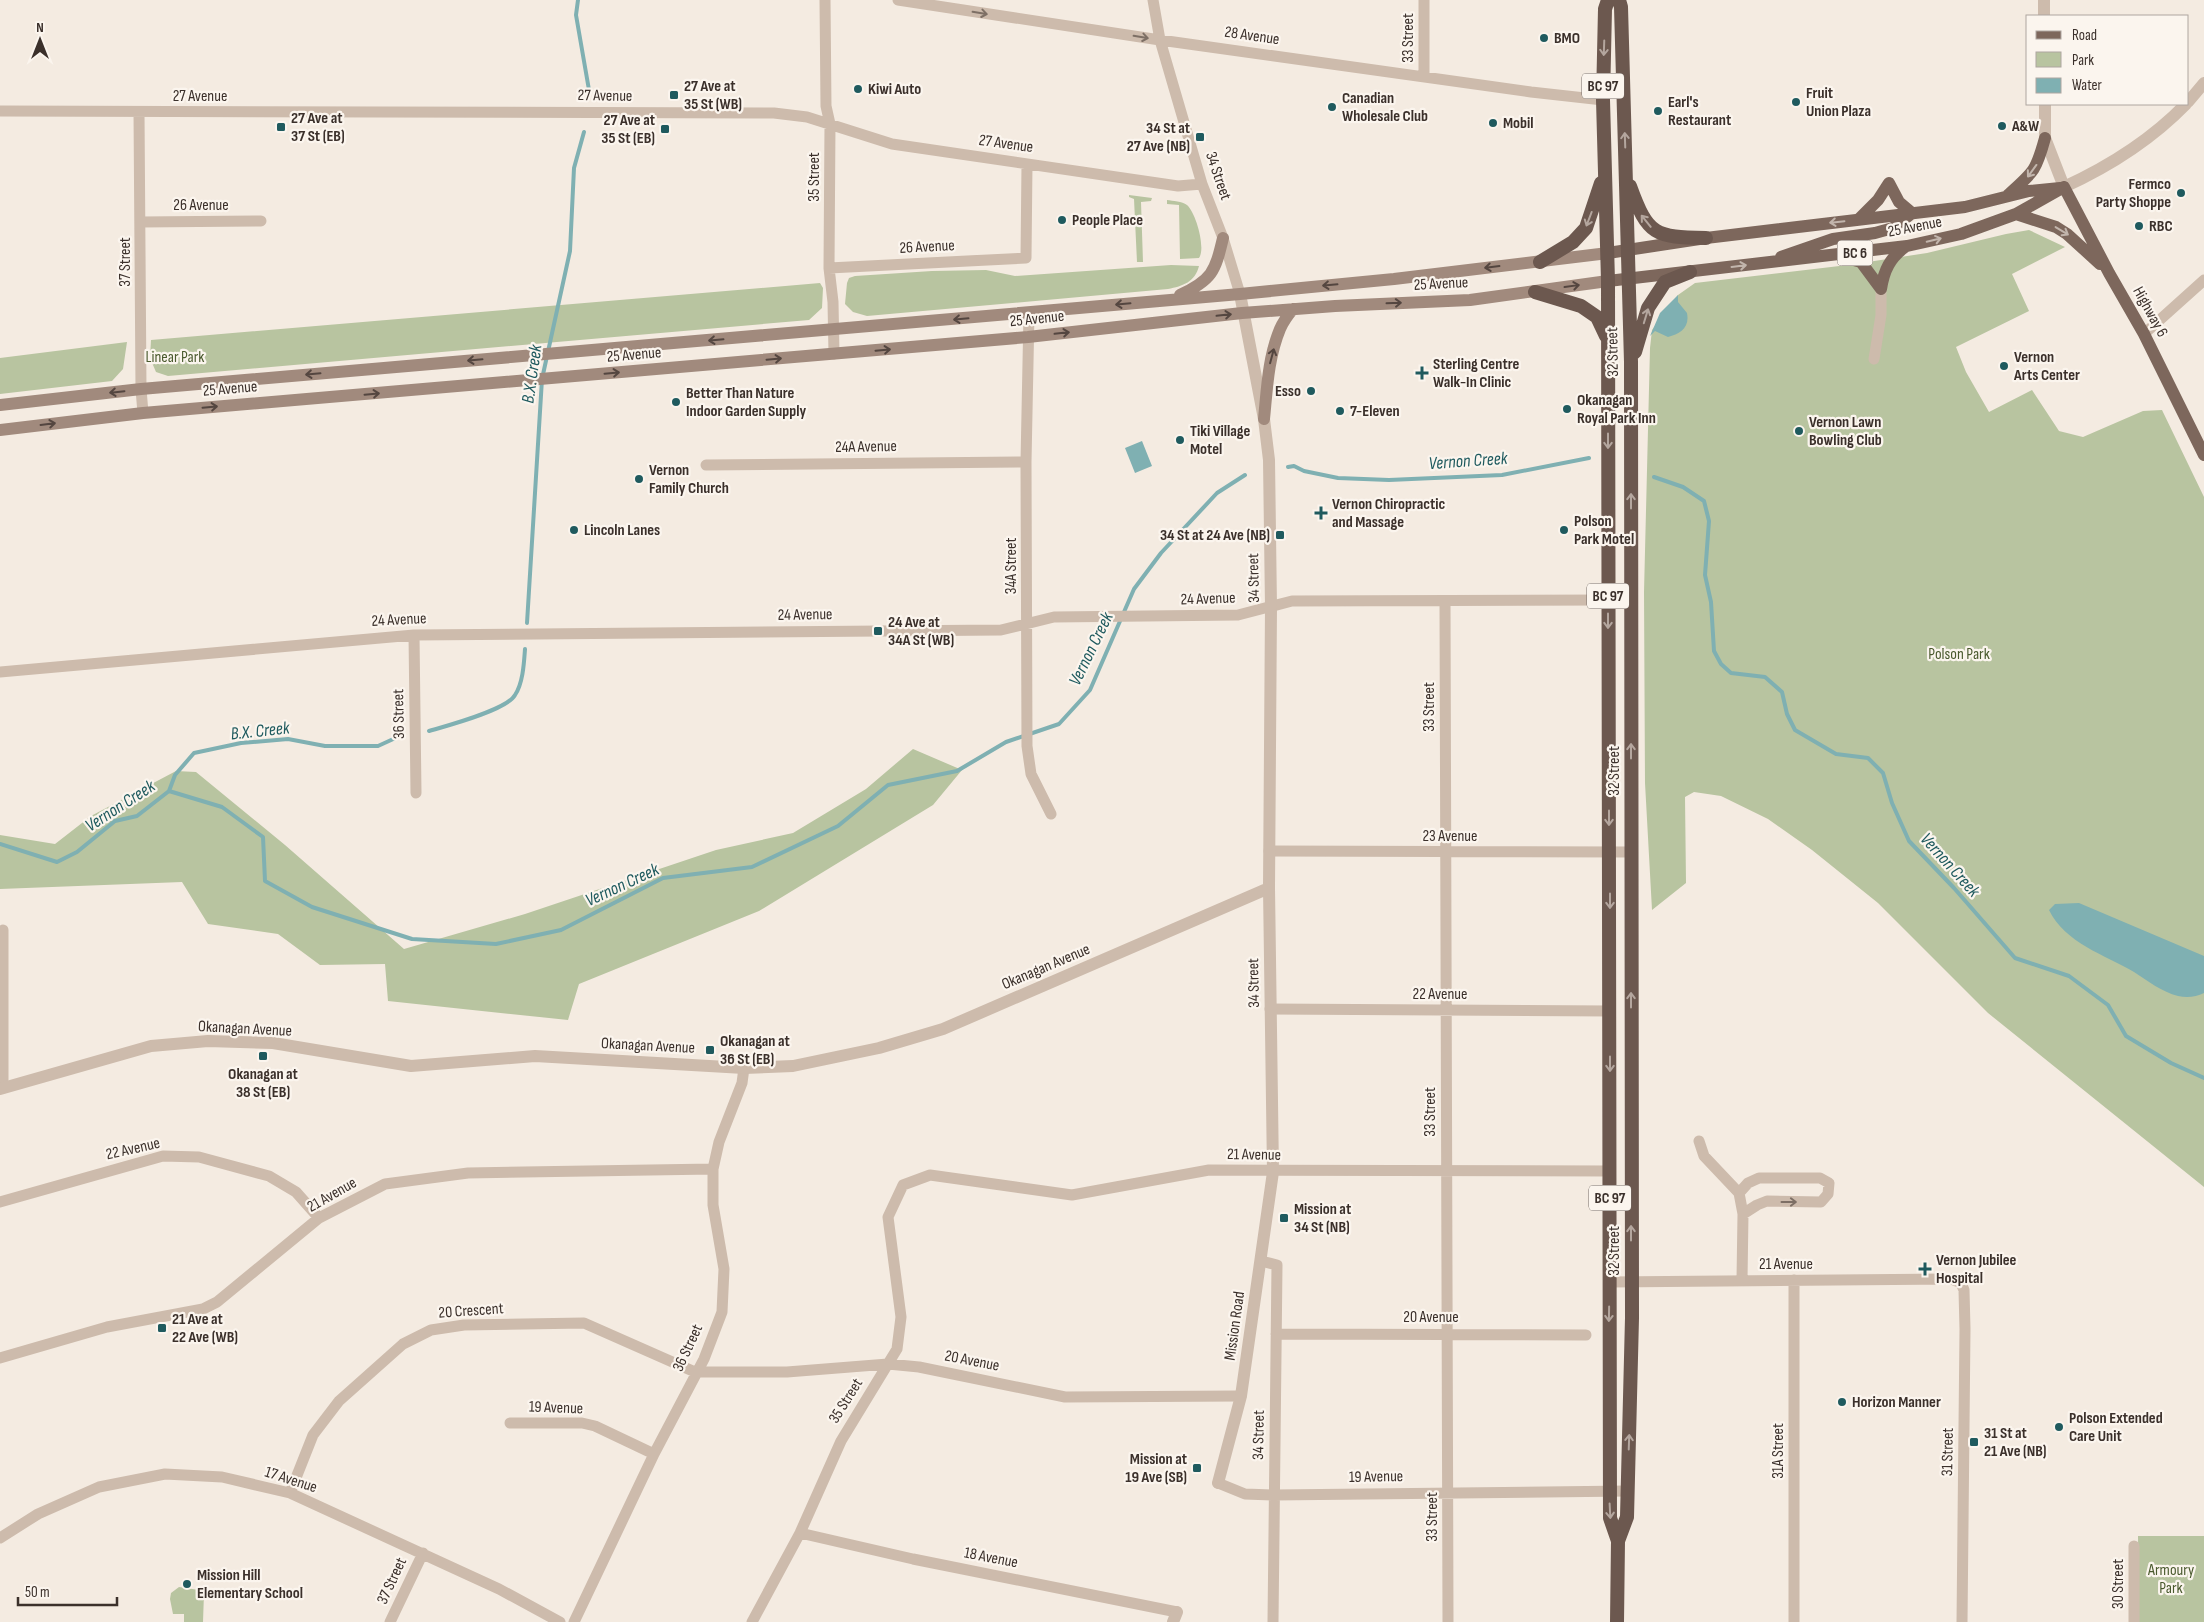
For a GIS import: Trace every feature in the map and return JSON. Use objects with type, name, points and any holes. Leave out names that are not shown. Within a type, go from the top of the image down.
[{"type":"highway","name":"32 Street","points":[[1608,0],[1605,9],[1603,100],[1608,252],[1610,1518],[1618,1541]]},
{"type":"highway","name":"32 Street","points":[[1617,1622],[1618,1541],[1627,1517],[1632,1282],[1632,362],[1621,7],[1619,0]]},
{"type":"highway","points":[[1540,262],[1573,242],[1586,228],[1604,173]]},
{"type":"highway","points":[[1626,174],[1640,213],[1648,225],[1656,232],[1673,236],[1706,238]]},
{"type":"highway","points":[[1632,362],[1648,308],[1665,282],[1690,272]]},
{"type":"highway","points":[[1535,292],[1581,306],[1597,316],[1608,339]]},
{"type":"main road","points":[[2006,197],[2031,175],[2037,165],[2045,138]]},
{"type":"main road","points":[[1767,262],[1806,246],[1893,228],[1912,214],[1899,202],[1889,184],[1878,200],[1858,220]]},
{"type":"main road","name":"25 Avenue","points":[[0,405],[141,389],[1029,313],[1394,279],[1540,262],[1706,238],[1965,207],[2029,191],[2064,187]]},
{"type":"main road","name":"25 Avenue","points":[[0,430],[143,413],[1028,337],[1242,313],[1470,300],[1608,281],[1907,246],[1961,234],[2016,214],[2064,187]]},
{"type":"main road","name":"Highway 6","points":[[2064,187],[2109,273],[2144,334],[2204,455]]},
{"type":"main road","points":[[2016,214],[2056,227],[2067,234],[2109,273]]},
{"type":"main road","points":[[1171,300],[1202,285],[1213,272],[1223,238]]},
{"type":"main road","points":[[1881,288],[1888,264],[1895,254],[1907,246]]},
{"type":"main road","points":[[1839,255],[1861,262],[1881,288]]},
{"type":"main road","points":[[1264,419],[1269,368],[1280,328],[1293,309]]},
{"type":"street","name":"35 Street","points":[[824,0],[826,106],[830,124],[829,268],[834,354]]},
{"type":"street","name":"28 Avenue","points":[[898,0],[1160,40],[1603,100]]},
{"type":"street","name":"34 Street","points":[[1153,0],[1160,40],[1202,184],[1223,238],[1240,294],[1242,313],[1264,419],[1269,480],[1271,607],[1269,888],[1273,1172]]},
{"type":"street","name":"33 Street","points":[[1424,0],[1424,76]]},
{"type":"street","points":[[2044,0],[2044,15]]},
{"type":"street","name":"25 Avenue","points":[[2189,101],[2204,83]]},
{"type":"street","points":[[2045,105],[2045,138],[2064,187]]},
{"type":"street","name":"25 Avenue","points":[[2064,187],[2091,174],[2137,147],[2169,122],[2185,105]]},
{"type":"street","name":"27 Avenue","points":[[0,112],[774,114],[806,117],[892,144],[1178,186],[1202,184]]},
{"type":"street","name":"37 Street","points":[[140,112],[141,389],[143,413]]},
{"type":"street","name":"26 Avenue","points":[[829,268],[1026,258],[1027,164]]},
{"type":"street","name":"26 Avenue","points":[[141,222],[261,221]]},
{"type":"street","points":[[2144,334],[2204,280]]},
{"type":"street","points":[[1874,359],[1881,315],[1881,288]]},
{"type":"street","name":"34A Street","points":[[1029,313],[1026,462],[1027,746],[1031,774],[1051,814]]},
{"type":"street","name":"24A Avenue","points":[[706,465],[1026,462]]},
{"type":"street","name":"24 Avenue","points":[[0,672],[414,635],[1001,630],[1054,617],[1238,615],[1292,601],[1608,600]]},
{"type":"street","name":"33 Street","points":[[1445,601],[1448,1622]]},
{"type":"street","name":"36 Street","points":[[414,635],[416,793]]},
{"type":"street","name":"23 Avenue","points":[[1269,851],[1632,852]]},
{"type":"street","name":"Okanagan Avenue","points":[[1,1089],[151,1046],[208,1040],[273,1043],[411,1066],[535,1056],[744,1068],[793,1066],[879,1048],[932,1033],[1269,888]]},
{"type":"street","points":[[1,1089],[3,930]]},
{"type":"street","name":"22 Avenue","points":[[1270,1009],[1610,1011]]},
{"type":"street","name":"36 Street","points":[[574,1622],[654,1454],[695,1372],[704,1359],[722,1312],[724,1269],[713,1205],[713,1169],[719,1142],[742,1083],[744,1068]]},
{"type":"street","points":[[1699,1140],[1704,1156],[1739,1193],[1743,1214],[1742,1280]]},
{"type":"street","name":"22 Avenue","points":[[0,1202],[163,1156],[199,1157],[269,1176],[296,1192],[319,1218]]},
{"type":"street","name":"21 Avenue","points":[[0,1358],[107,1327],[203,1309],[217,1302],[319,1218],[385,1184],[468,1172],[713,1169]]},
{"type":"street","name":"21 Avenue","points":[[903,1185],[930,1174],[1072,1195],[1209,1170],[1273,1172],[1610,1171]]},
{"type":"street","name":"Mission Road","points":[[1218,1483],[1241,1396],[1262,1261],[1273,1172]]},
{"type":"street","points":[[1739,1193],[1748,1183],[1758,1178],[1820,1178],[1829,1183],[1828,1194],[1821,1202],[1767,1201],[1757,1204],[1743,1214]]},
{"type":"street","name":"35 Street","points":[[752,1622],[800,1533],[841,1441],[897,1349],[901,1317],[888,1217],[903,1185]]},
{"type":"street","name":"34 Street","points":[[1262,1261],[1277,1264],[1273,1622]]},
{"type":"street","name":"21 Avenue","points":[[1610,1282],[1951,1279],[1961,1283]]},
{"type":"street","name":"31A Street","points":[[1794,1280],[1794,1622]]},
{"type":"street","name":"31 Street","points":[[1961,1283],[1964,1290],[1965,1330],[1962,1622]]},
{"type":"street","name":"20 Crescent","points":[[290,1493],[313,1434],[339,1401],[403,1344],[431,1330],[464,1325],[584,1323],[695,1372]]},
{"type":"street","name":"20 Avenue","points":[[1276,1334],[1586,1334]]},
{"type":"street","name":"20 Avenue","points":[[695,1372],[787,1372],[888,1364],[919,1367],[1066,1396],[1241,1396]]},
{"type":"street","name":"19 Avenue","points":[[510,1423],[582,1423],[595,1426],[654,1454]]},
{"type":"street","name":"17 Avenue","points":[[0,1538],[38,1514],[100,1487],[165,1474],[222,1477],[290,1493],[499,1589],[560,1622]]},
{"type":"street","name":"19 Avenue","points":[[1218,1483],[1246,1494],[1274,1495],[1628,1491]]},
{"type":"street","name":"18 Avenue","points":[[800,1533],[912,1560],[1175,1617]]},
{"type":"street","name":"30 Street","points":[[2134,1546],[2134,1622]]},
{"type":"street","name":"37 Street","points":[[390,1622],[423,1553]]},
{"type":"green space","points":[[1129,195],[1152,198],[1151,201],[1141,202],[1143,262],[1137,262],[1134,199],[1129,197]]},
{"type":"green space","points":[[1167,200],[1187,205],[1194,215],[1201,239],[1199,258],[1180,259],[1179,205],[1167,204]]},
{"type":"green space","name":"Polson Park","points":[[2029,230],[2065,247],[2012,274],[2029,311],[1956,347],[1966,372],[1989,412],[2032,390],[2059,431],[2083,437],[2143,411],[2162,410],[2204,497],[2204,1187],[1988,1013],[1878,903],[1812,850],[1768,819],[1721,796],[1694,792],[1685,797],[1686,883],[1652,910],[1645,783],[1644,592],[1652,330],[1678,295],[1695,283],[1848,265],[1927,253]]},
{"type":"green space","points":[[1171,265],[1199,266],[1191,280],[1168,289],[867,316],[853,312],[845,304],[847,283],[849,278],[855,276],[986,270],[1015,276]]},
{"type":"green space","name":"Linear Park","points":[[820,283],[823,288],[822,308],[809,320],[168,376],[156,372],[150,358],[151,340]]},
{"type":"green space","name":"Linear Park","points":[[127,342],[123,369],[112,381],[0,394],[0,358]]},
{"type":"green space","points":[[913,749],[962,770],[933,805],[759,911],[579,984],[568,1020],[388,1001],[385,964],[320,965],[278,934],[208,924],[182,882],[0,889],[0,835],[55,844],[91,816],[176,771],[196,772],[285,845],[404,949],[525,914],[716,850],[793,833],[866,789]]},
{"type":"green space","name":"Armoury Park","points":[[2138,1536],[2204,1536],[2204,1622],[2139,1622]]},
{"type":"green space","points":[[179,1587],[199,1590],[204,1593],[203,1622],[184,1622],[184,1614],[173,1614],[170,1599],[171,1593]]},
{"type":"water","points":[[1678,295],[1678,302],[1687,313],[1688,318],[1683,329],[1668,337],[1655,331],[1650,336],[1660,313]]},
{"type":"water","points":[[1142,441],[1152,466],[1135,473],[1125,448]]},
{"type":"water","points":[[2079,903],[2204,956],[2204,993],[2185,997],[2166,992],[2075,940],[2056,921],[2049,910],[2055,904]]},
{"type":"waterway","name":"B.X. Creek","points":[[578,0],[576,15],[589,90]]},
{"type":"waterway","name":"B.X. Creek","points":[[527,623],[542,379],[570,251],[574,168],[584,132]]},
{"type":"waterway","name":"Vernon Creek","points":[[1288,467],[1294,466],[1304,471],[1338,478],[1389,480],[1502,475],[1589,458]]},
{"type":"waterway","name":"Vernon Creek","points":[[169,791],[222,807],[263,837],[265,881],[312,907],[412,939],[496,944],[561,930],[663,878],[752,867],[838,826],[888,785],[957,771],[1006,742],[1059,724],[1090,690],[1134,589],[1161,553],[1217,493],[1245,475]]},
{"type":"waterway","name":"Vernon Creek","points":[[1654,477],[1683,487],[1704,501],[1709,521],[1705,575],[1711,602],[1714,651],[1721,664],[1731,673],[1765,677],[1782,692],[1787,714],[1795,730],[1836,754],[1868,758],[1883,773],[1892,803],[1909,841],[1954,888],[2015,958],[2069,976],[2108,1005],[2126,1036],[2171,1063],[2204,1078]]},
{"type":"waterway","name":"B.X. Creek","points":[[429,731],[489,712],[510,701],[520,685],[525,649]]},
{"type":"waterway","name":"B.X. Creek","points":[[169,791],[175,775],[194,753],[241,743],[288,739],[325,746],[378,746],[402,735]]},
{"type":"waterway","name":"Vernon Creek","points":[[0,844],[57,862],[77,852],[115,821],[137,816],[169,791]]},
{"type":"place","name":"BMO","points":[[1544,38]]},
{"type":"place","name":"Kiwi Auto","points":[[858,89]]},
{"type":"place","name":"27 Ave at 35 St (WB)","points":[[674,95]]},
{"type":"place","name":"Fruit Union Plaza","points":[[1796,102]]},
{"type":"place","name":"Canadian Wholesale Club","points":[[1332,107]]},
{"type":"place","name":"Earl's Restaurant","points":[[1658,111]]},
{"type":"place","name":"Mobil","points":[[1493,123]]},
{"type":"place","name":"A&W","points":[[2002,126]]},
{"type":"place","name":"27 Ave at 37 St (EB)","points":[[281,127]]},
{"type":"place","name":"27 Ave at 35 St (EB)","points":[[665,129]]},
{"type":"place","name":"34 St at 27 Ave (NB)","points":[[1200,137]]},
{"type":"place","name":"Fermco Party Shoppe","points":[[2181,193]]},
{"type":"place","name":"People Place","points":[[1062,220]]},
{"type":"place","name":"RBC","points":[[2139,226]]},
{"type":"place","name":"Vernon Arts Center","points":[[2004,366]]},
{"type":"place","name":"Sterling Centre Walk-In Clinic","points":[[1422,373]]},
{"type":"place","name":"Esso","points":[[1311,391]]},
{"type":"place","name":"Better Than Nature Indoor Garden Supply","points":[[676,402]]},
{"type":"place","name":"Okanagan Royal Park Inn","points":[[1567,409]]},
{"type":"place","name":"7-Eleven","points":[[1340,411]]},
{"type":"place","name":"Vernon Lawn Bowling Club","points":[[1799,431]]},
{"type":"place","name":"Tiki Village Motel","points":[[1180,440]]},
{"type":"place","name":"Vernon Family Church","points":[[639,479]]},
{"type":"place","name":"Vernon Chiropractic and Massage","points":[[1321,513]]},
{"type":"place","name":"Lincoln Lanes","points":[[574,530]]},
{"type":"place","name":"Polson Park Motel","points":[[1564,530]]},
{"type":"place","name":"34 St at 24 Ave (NB)","points":[[1280,535]]},
{"type":"place","name":"24 Ave at 34A St (WB)","points":[[878,631]]},
{"type":"place","name":"Okanagan at 36 St (EB)","points":[[710,1050]]},
{"type":"place","name":"Okanagan at 38 St (EB)","points":[[263,1056]]},
{"type":"place","name":"Mission at 34 St (NB)","points":[[1284,1218]]},
{"type":"place","name":"Vernon Jubilee Hospital","points":[[1925,1269]]},
{"type":"place","name":"21 Ave at 22 Ave (WB)","points":[[162,1328]]},
{"type":"place","name":"Horizon Manner","points":[[1842,1402]]},
{"type":"place","name":"Polson Extended Care Unit","points":[[2059,1427]]},
{"type":"place","name":"31 St at 21 Ave (NB)","points":[[1974,1442]]},
{"type":"place","name":"Mission at 19 Ave (SB)","points":[[1197,1468]]},
{"type":"place","name":"Mission Hill Elementary School","points":[[187,1584]]}]
